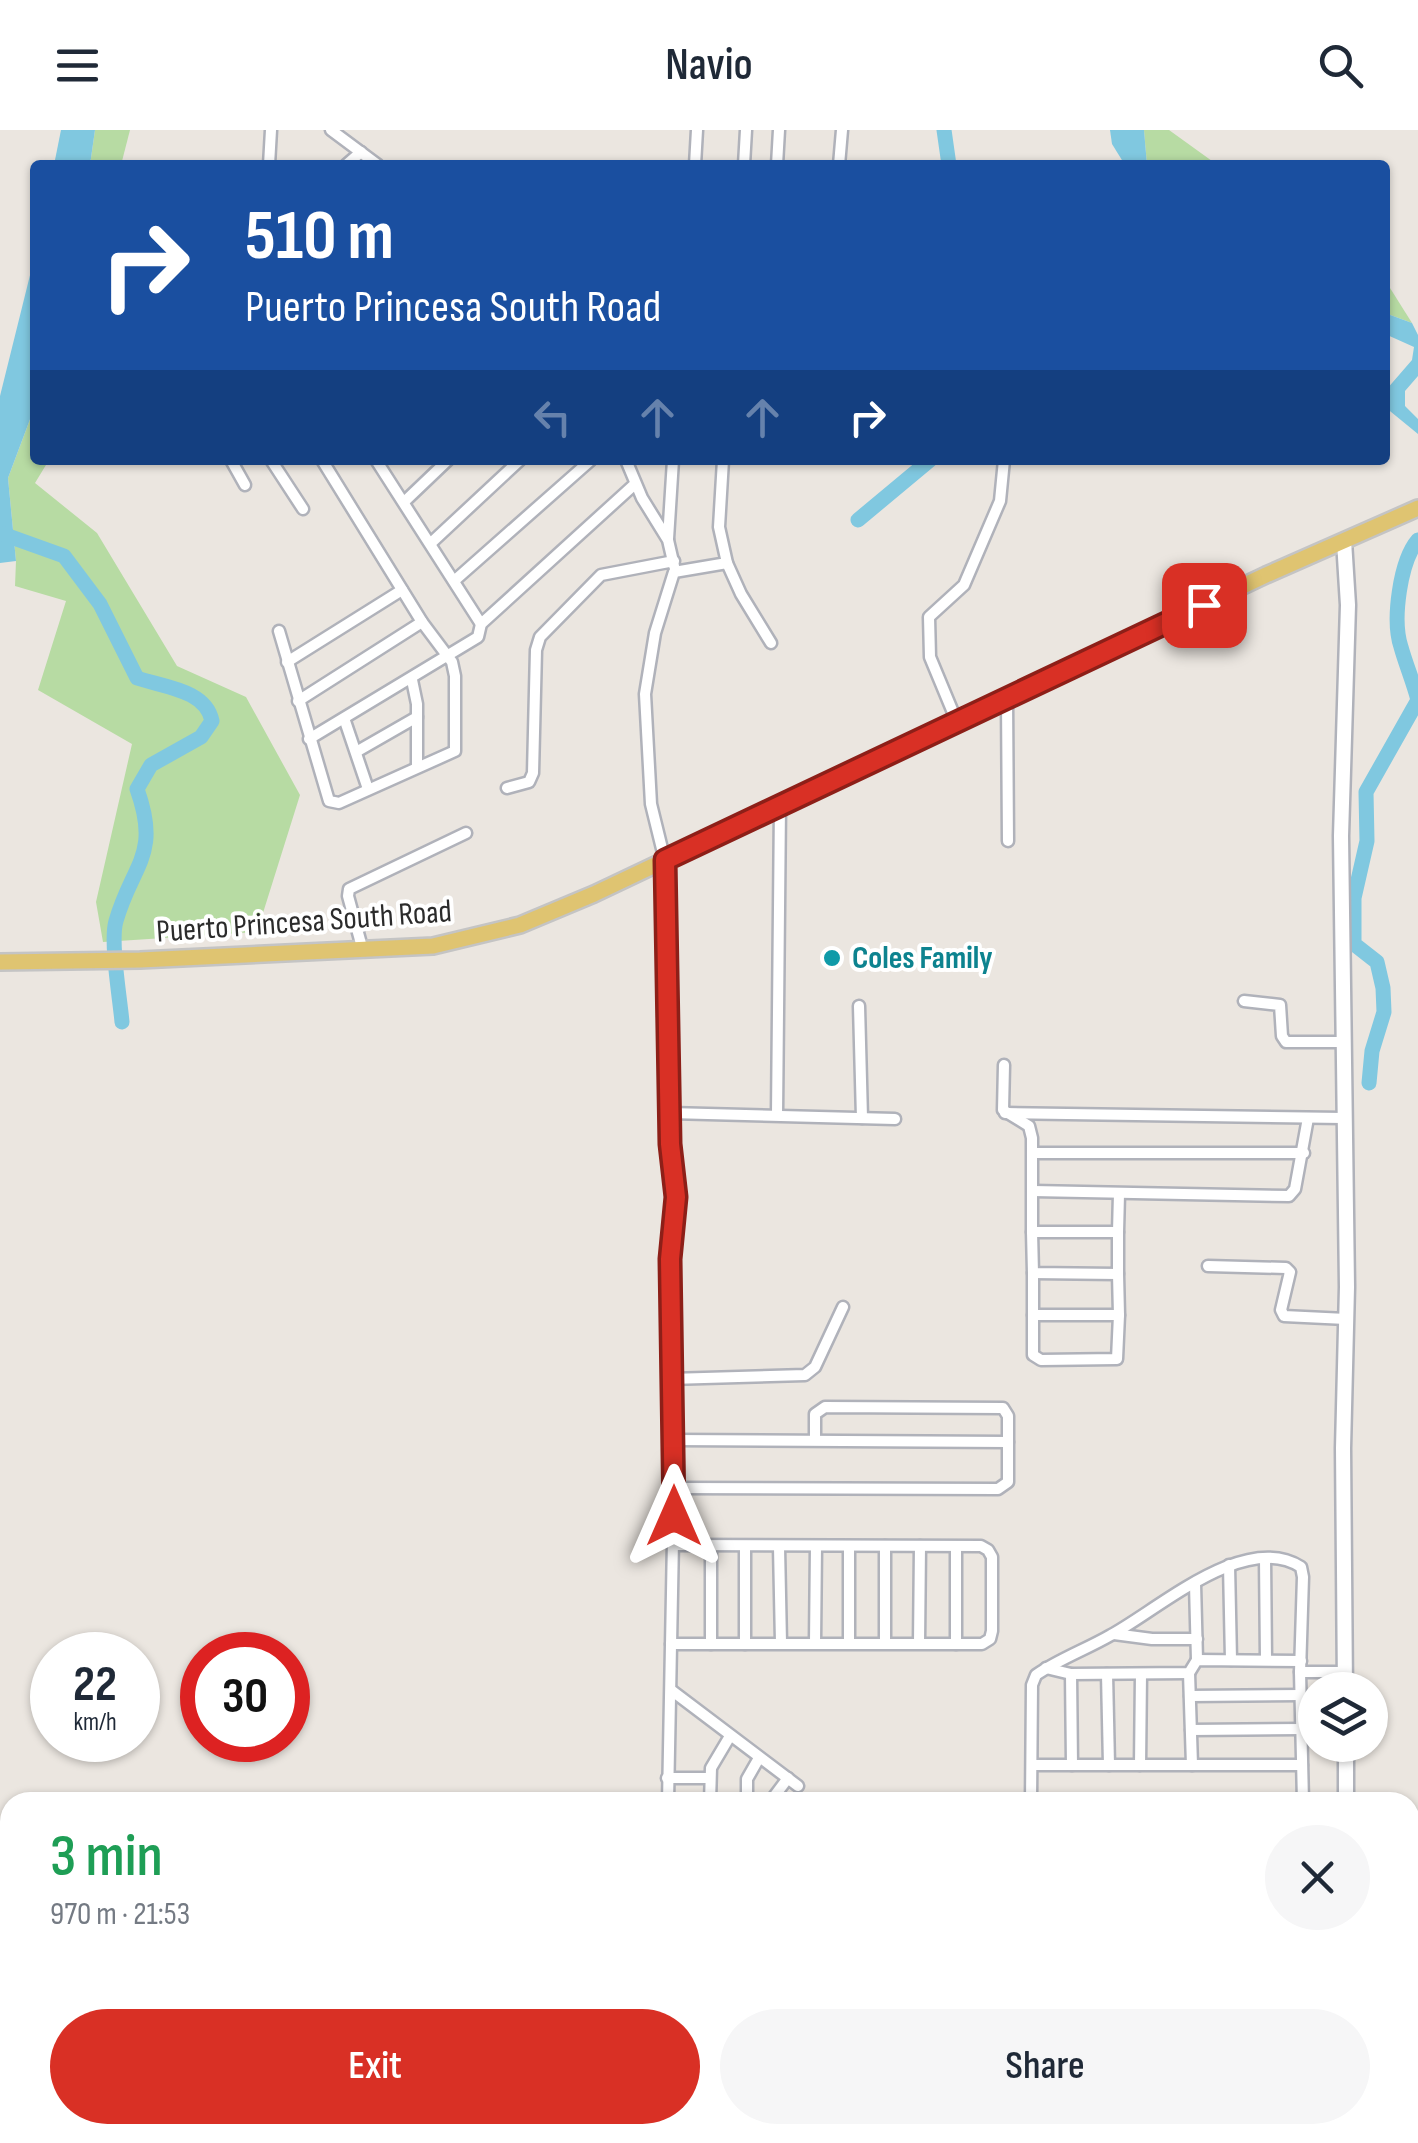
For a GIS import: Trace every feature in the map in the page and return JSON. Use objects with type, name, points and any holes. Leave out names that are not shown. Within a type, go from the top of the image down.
[{"type":"main road","name":"Puerto Princesa South Road","points":[[0,962],[363,951],[433,946],[490,935],[548,916],[1418,508]]},
{"type":"street","points":[[268,160],[271,130]]},
{"type":"street","points":[[331,130],[371,160]]},
{"type":"street","points":[[695,160],[698,130]]},
{"type":"street","points":[[744,160],[746,130]]},
{"type":"street","points":[[776,160],[779,130]]},
{"type":"street","points":[[839,160],[842,130]]},
{"type":"street","points":[[352,160],[361,152]]},
{"type":"street","points":[[234,465],[245,485]]},
{"type":"street","points":[[274,465],[302,509]]},
{"type":"street","points":[[279,631],[329,801],[339,803],[417,765],[452,754],[456,748],[454,669],[449,656],[422,622],[325,465]]},
{"type":"street","points":[[380,465],[481,624]]},
{"type":"street","points":[[404,502],[443,465]]},
{"type":"street","points":[[431,543],[515,465]]},
{"type":"street","points":[[454,582],[585,465]]},
{"type":"street","points":[[628,465],[668,540]]},
{"type":"street","points":[[668,1792],[674,1488],[670,1259],[676,1197],[670,1113],[665,860],[651,804],[645,694],[650,656],[674,567],[668,540],[674,465]]},
{"type":"street","points":[[723,465],[719,527],[728,563],[770,643]]},
{"type":"street","points":[[957,722],[930,658],[929,618],[964,585],[1000,501],[1004,465]]},
{"type":"street","points":[[309,739],[478,637],[481,624],[636,484]]},
{"type":"street","points":[[1197,1660],[1266,1660],[1345,1672],[1342,836],[1348,606],[1344,540]]},
{"type":"street","points":[[507,788],[529,782],[533,772],[536,650],[540,637],[602,575],[728,563]]},
{"type":"street","points":[[287,662],[402,590]]},
{"type":"street","points":[[298,701],[422,622]]},
{"type":"street","points":[[412,680],[417,765]]},
{"type":"street","points":[[1007,699],[1008,841]]},
{"type":"street","points":[[356,752],[417,717]]},
{"type":"street","points":[[345,720],[368,789]]},
{"type":"street","points":[[777,1115],[780,805]]},
{"type":"street","points":[[363,951],[349,890],[466,833]]},
{"type":"street","points":[[1244,1001],[1280,1005],[1286,1042],[1342,1042]]},
{"type":"street","points":[[859,1006],[862,1118]]},
{"type":"street","points":[[1004,1065],[1005,1113]]},
{"type":"street","points":[[670,1113],[894,1120]]},
{"type":"street","points":[[1005,1113],[1342,1118]]},
{"type":"street","points":[[1005,1113],[1028,1126],[1034,1153],[1034,1357],[1119,1358],[1119,1194]]},
{"type":"street","points":[[1033,1191],[1289,1196],[1295,1189],[1304,1153],[1308,1118]]},
{"type":"street","points":[[1034,1153],[1304,1153]]},
{"type":"street","points":[[1032,1232],[1118,1232]]},
{"type":"street","points":[[1208,1266],[1286,1268],[1290,1272],[1281,1310],[1284,1316],[1346,1319]]},
{"type":"street","points":[[1033,1274],[1118,1274]]},
{"type":"street","points":[[670,1380],[806,1376],[815,1366],[843,1307]]},
{"type":"street","points":[[1033,1316],[1120,1316]]},
{"type":"street","points":[[674,1488],[998,1489],[1008,1482],[1008,1413],[999,1408],[824,1407],[815,1414],[815,1439]]},
{"type":"street","points":[[673,1440],[1008,1442]]},
{"type":"street","points":[[671,1644],[982,1644],[990,1639],[992,1631],[991,1553],[981,1546],[672,1545]]},
{"type":"street","points":[[711,1546],[711,1644]]},
{"type":"street","points":[[745,1546],[746,1644]]},
{"type":"street","points":[[815,1642],[816,1546]]},
{"type":"street","points":[[849,1642],[850,1546]]},
{"type":"street","points":[[885,1546],[885,1642]]},
{"type":"street","points":[[919,1644],[920,1546]]},
{"type":"street","points":[[778,1547],[781,1642]]},
{"type":"street","points":[[956,1547],[956,1644]]},
{"type":"street","points":[[1265,1559],[1266,1660]]},
{"type":"street","points":[[1032,1792],[1032,1685],[1036,1675],[1230,1566],[1265,1559],[1291,1562],[1302,1571],[1300,1672]]},
{"type":"street","points":[[1230,1566],[1230,1660]]},
{"type":"street","points":[[1192,1765],[1189,1674],[1197,1660],[1195,1584]]},
{"type":"street","points":[[1114,1634],[1196,1639]]},
{"type":"street","points":[[1046,1668],[1071,1674],[1189,1674]]},
{"type":"street","points":[[1071,1674],[1072,1765]]},
{"type":"street","points":[[1107,1674],[1109,1765]]},
{"type":"street","points":[[1140,1765],[1141,1674]]},
{"type":"street","points":[[671,1690],[798,1786]]},
{"type":"street","points":[[1190,1696],[1298,1696]]},
{"type":"street","points":[[1191,1730],[1298,1729]]},
{"type":"street","points":[[710,1792],[713,1762],[730,1736]]},
{"type":"street","points":[[747,1792],[747,1778],[760,1758]]},
{"type":"street","points":[[1346,1762],[1346,1792]]},
{"type":"street","points":[[1032,1765],[1302,1764],[1303,1792]]},
{"type":"street","points":[[667,1778],[709,1778]]},
{"type":"street","points":[[778,1792],[788,1778]]},
{"type":"green space","points":[[95,130],[130,130],[122,160],[91,160]]},
{"type":"green space","points":[[1144,130],[1169,130],[1211,160],[1147,160]]},
{"type":"green space","points":[[1390,288],[1412,323],[1390,315]]},
{"type":"green space","points":[[30,419],[30,465],[46,465],[35,483],[97,533],[177,666],[246,697],[300,795],[257,932],[103,942],[96,902],[132,744],[38,690],[66,601],[15,586],[8,478]]},
{"type":"water","points":[[61,130],[95,130],[91,160],[55,160]]},
{"type":"water","points":[[1110,130],[1144,130],[1147,160],[1122,160],[1112,144]]},
{"type":"water","points":[[30,275],[30,419],[8,478],[16,561],[0,563],[0,396]]},
{"type":"water","points":[[1390,315],[1412,323],[1418,335],[1418,376],[1405,391],[1405,406],[1418,419],[1418,434],[1390,411],[1390,385],[1412,360],[1414,347],[1390,336]]},
{"type":"waterway","points":[[944,130],[948,160]]},
{"type":"waterway","points":[[858,520],[924,465]]},
{"type":"waterway","points":[[0,533],[64,556],[100,604],[137,678],[193,696],[202,702],[212,721],[201,737],[151,765],[137,789],[144,812],[145,845],[114,930],[122,1022]]},
{"type":"waterway","points":[[1369,1083],[1372,1051],[1384,1012],[1383,988],[1377,962],[1354,944],[1354,898],[1367,841],[1366,792],[1418,700],[1397,622],[1402,576],[1418,540]]},
{"type":"place","name":"Coles Family","points":[[832,958]]},
{"type":"route","points":[[674,1516],[670,1259],[676,1197],[670,1144],[665,860],[1204,605]]}]
